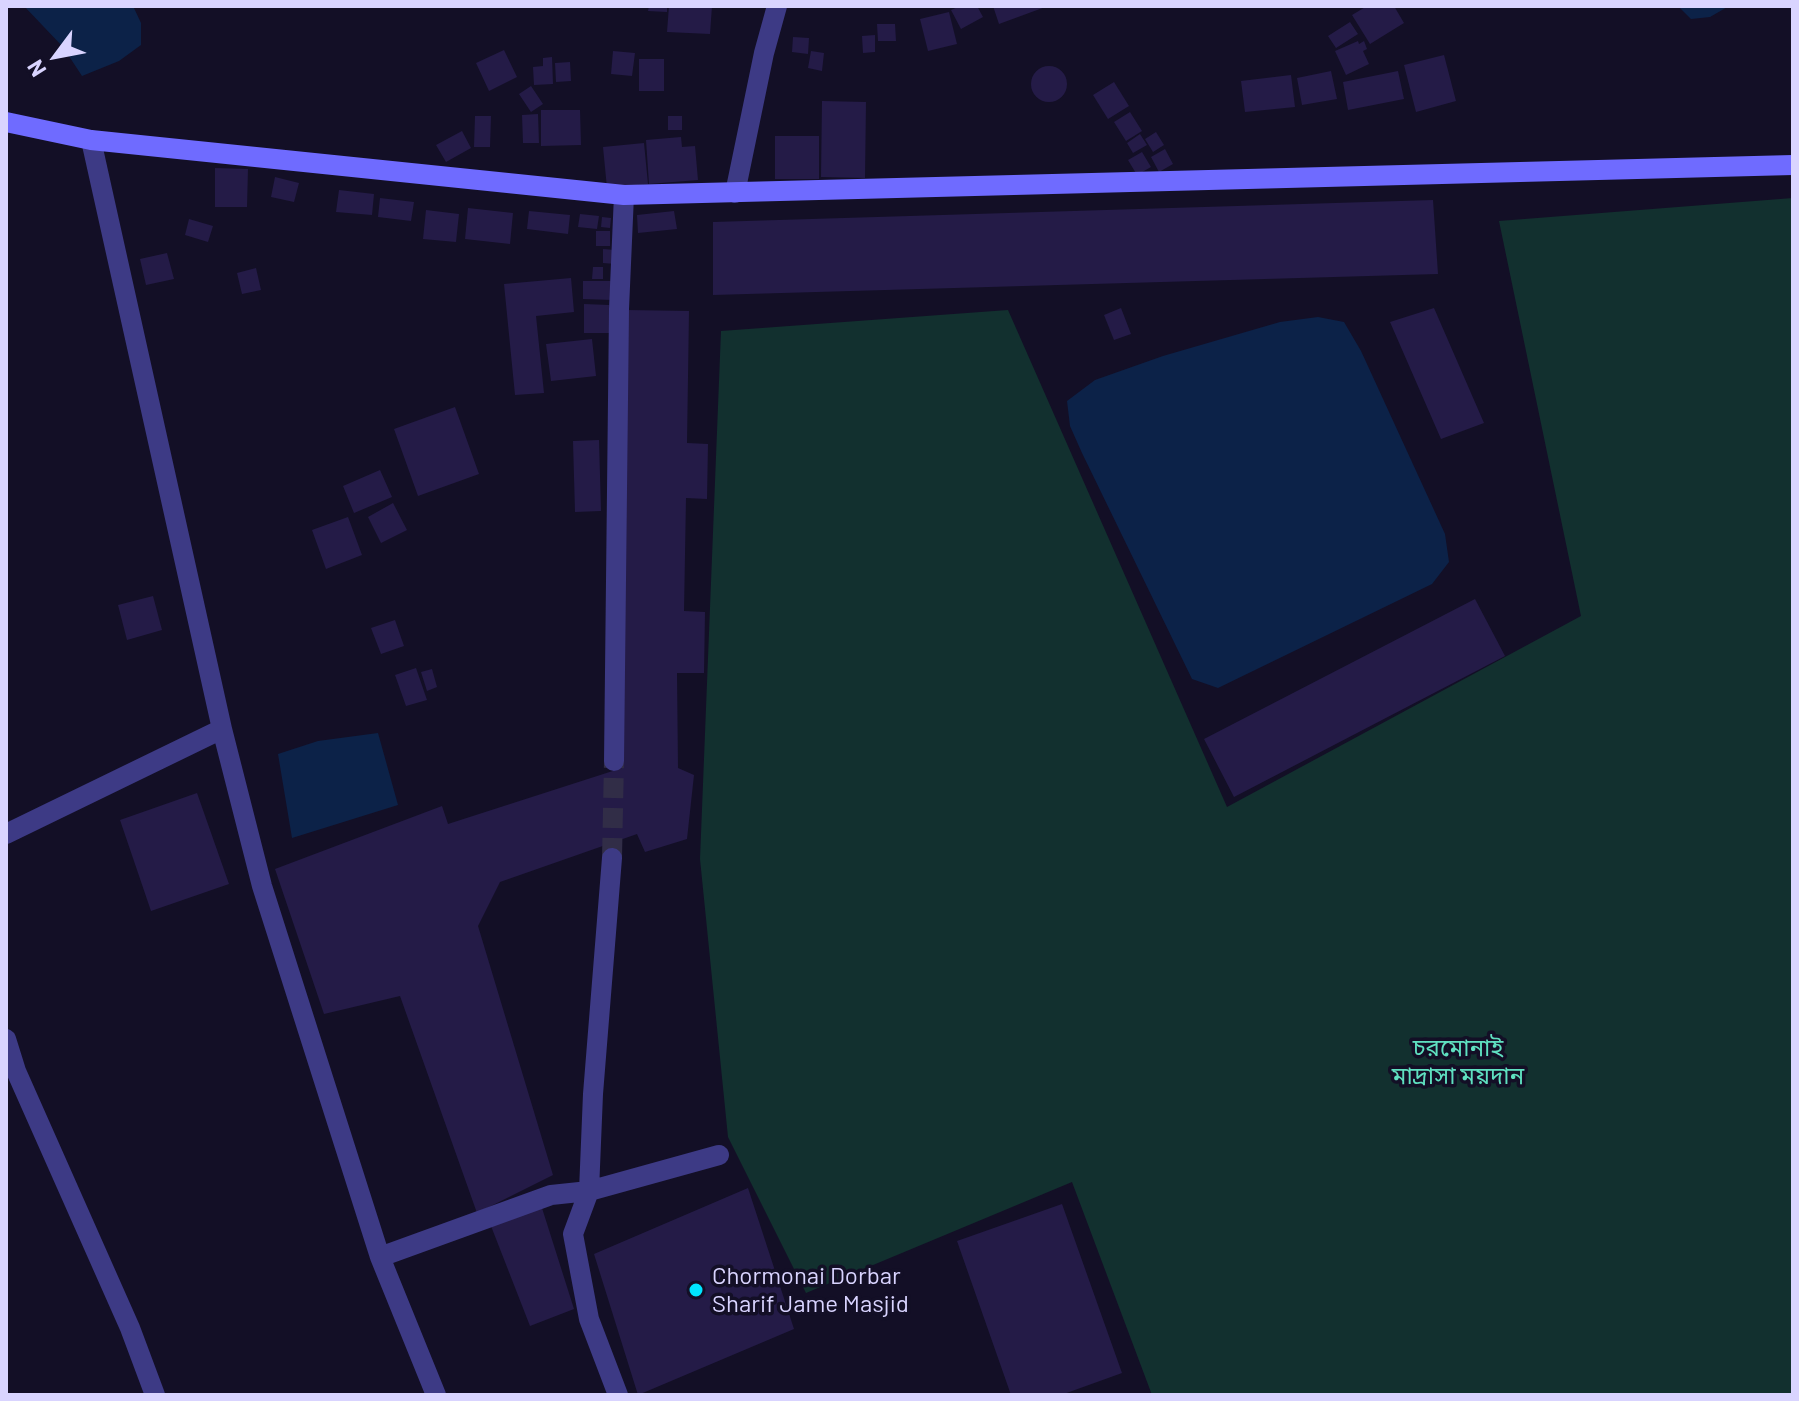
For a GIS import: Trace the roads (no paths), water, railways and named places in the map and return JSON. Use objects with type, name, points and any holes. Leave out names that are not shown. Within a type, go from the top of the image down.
[{"type":"main road","points":[[6,122],[91,140],[624,195],[1793,165]]},
{"type":"street","points":[[735,193],[777,6]]},
{"type":"street","points":[[91,140],[222,729],[262,886],[380,1257],[436,1395]]},
{"type":"street","points":[[614,761],[619,309],[624,195]]},
{"type":"street","points":[[6,834],[222,729]]},
{"type":"street","points":[[612,858],[593,1094],[589,1191],[573,1234],[589,1319],[618,1395]]},
{"type":"street","points":[[6,1039],[16,1071],[130,1328],[155,1395]]},
{"type":"street","points":[[380,1257],[551,1195],[589,1191],[719,1155]]},
{"type":"water","points":[[24,6],[133,6],[141,23],[141,45],[119,61],[82,76],[63,47]]},
{"type":"water","points":[[1678,6],[1729,6],[1710,17],[1691,19]]},
{"type":"water","points":[[1318,317],[1344,322],[1361,351],[1445,534],[1449,562],[1432,584],[1218,688],[1192,679],[1082,453],[1070,426],[1067,401],[1095,380],[1163,356],[1280,322]]},
{"type":"water","points":[[378,733],[398,805],[292,838],[278,754],[318,741]]},
{"type":"tunnel","points":[[612,858],[614,761]]},
{"type":"place","name":"Chormonai Dorbar Sharif Jame Masjid","points":[[696,1290]]},
{"type":"park label","name":"চরমোনাই মাদ্রাসা ময়দান","points":[[1458,1062]]}]
